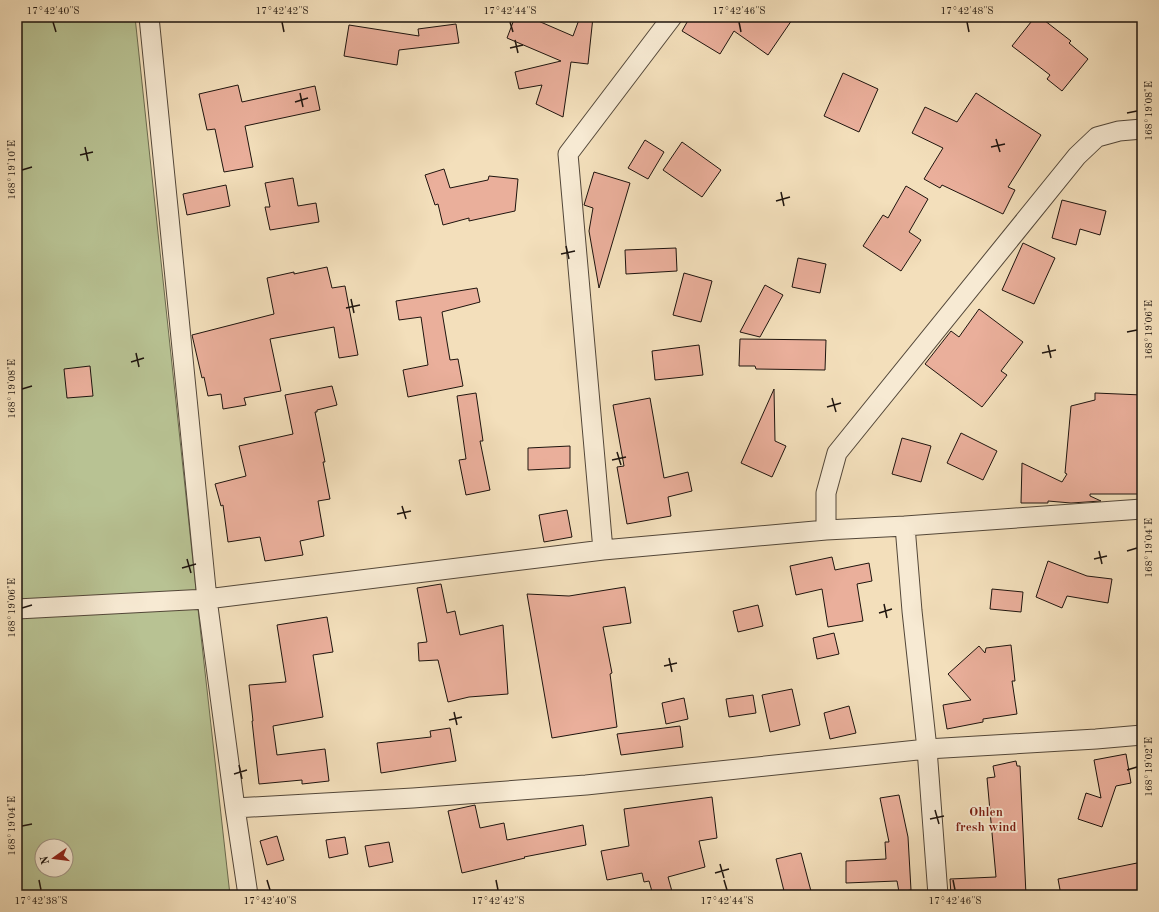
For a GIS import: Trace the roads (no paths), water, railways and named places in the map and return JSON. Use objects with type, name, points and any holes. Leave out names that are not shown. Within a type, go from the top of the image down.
[{"type":"street","points":[[149,17],[207,599],[248,895]]},
{"type":"street","points":[[603,550],[568,154],[672,17]]},
{"type":"street","points":[[826,530],[826,494],[837,453],[1077,156],[1098,137],[1119,131],[1142,129]]},
{"type":"street","points":[[17,609],[207,599],[603,550],[826,530],[905,526],[1142,509]]},
{"type":"street","points":[[905,526],[912,611],[928,749],[938,895]]},
{"type":"street","points":[[235,808],[413,798],[586,785],[928,749],[1142,735]]},
{"type":"district","name":"Ohlen fresh wind","points":[[986,818]]}]
